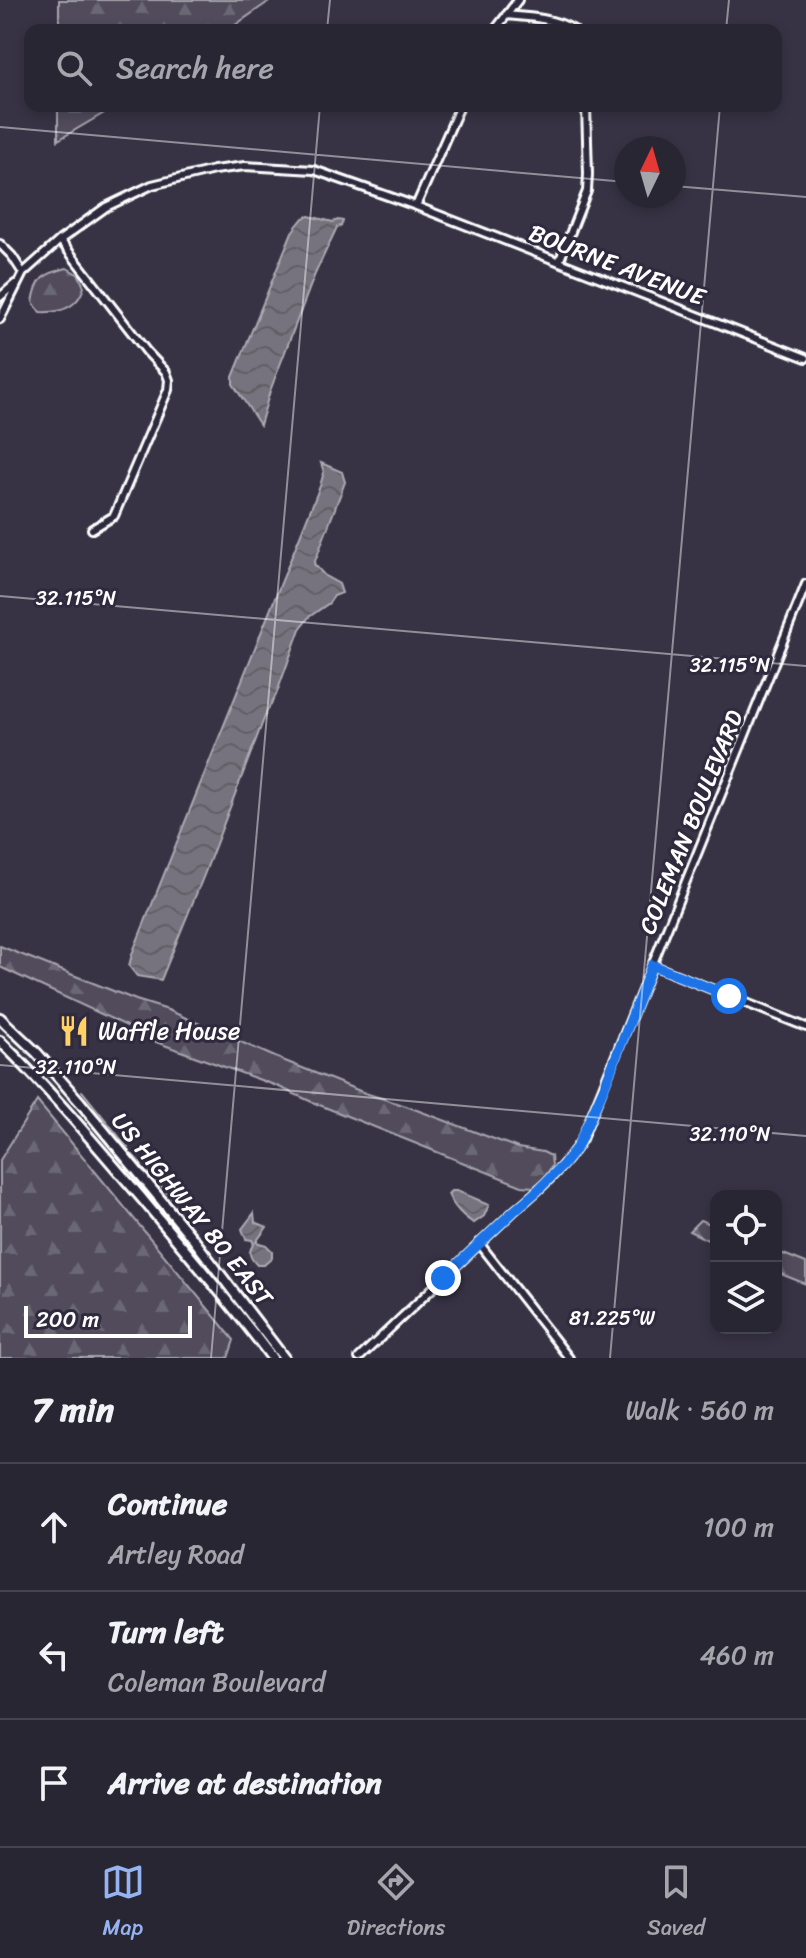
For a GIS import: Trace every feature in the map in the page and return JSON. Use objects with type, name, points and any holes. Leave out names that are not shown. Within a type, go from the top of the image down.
[{"type":"main road","name":"US HIGHWAY 80 EAST","points":[[0,1018],[37,1053],[80,1102],[194,1240],[284,1358]]},
{"type":"main road","name":"US HIGHWAY 80 EAST","points":[[0,1041],[27,1067],[128,1183],[221,1292],[272,1358]]},
{"type":"street","points":[[499,24],[518,0]]},
{"type":"street","points":[[506,15],[563,24]]},
{"type":"street","points":[[416,206],[457,112]]},
{"type":"street","points":[[559,262],[587,191],[586,112]]},
{"type":"street","name":"BOURNE AVENUE","points":[[0,319],[23,273],[60,240],[106,207],[152,185],[245,166],[314,170],[416,206],[806,358]]},
{"type":"street","points":[[60,240],[166,372],[169,380],[168,390],[114,516],[92,529]]},
{"type":"street","points":[[0,244],[23,273]]},
{"type":"street","points":[[0,297],[18,282]]},
{"type":"street","name":"COLEMAN BOULEVARD","points":[[359,1358],[563,1165],[582,1139],[806,584]]},
{"type":"street","points":[[652,965],[806,1027]]},
{"type":"street","points":[[479,1243],[569,1358]]},
{"type":"green space","points":[[59,0],[271,0],[237,24],[59,24]]},
{"type":"green space","points":[[58,112],[106,112],[58,140]]},
{"type":"green space","points":[[67,268],[79,275],[84,287],[81,294],[67,308],[40,312],[33,302],[39,282],[52,272]]},
{"type":"green space","points":[[0,946],[168,1010],[365,1093],[518,1148],[543,1152],[551,1156],[552,1166],[533,1187],[522,1186],[277,1086],[156,1042],[0,967]]},
{"type":"green space","points":[[37,1101],[234,1340],[228,1358],[0,1358],[0,1160]]},
{"type":"green space","points":[[700,1220],[710,1224],[710,1241],[689,1231]]},
{"type":"green space","points":[[782,1253],[806,1263],[806,1284],[782,1274]]},
{"type":"water","points":[[309,216],[333,222],[343,221],[337,227],[315,274],[260,425],[233,384],[233,377],[292,232],[303,218]]},
{"type":"water","points":[[321,463],[342,472],[345,482],[314,564],[325,576],[339,584],[342,593],[309,617],[300,629],[161,980],[137,976],[129,966],[132,954],[320,486],[324,472]]},
{"type":"water","points":[[451,1191],[489,1205],[484,1216],[474,1223],[466,1218],[450,1198],[448,1194]]},
{"type":"water","points":[[254,1213],[255,1222],[267,1227],[256,1242],[272,1251],[272,1258],[264,1265],[257,1265],[253,1260],[250,1252],[254,1244],[246,1239],[242,1229]]},
{"type":"waterway","points":[[82,1091],[128,1148]]},
{"type":"waterway","points":[[133,1155],[142,1165]]},
{"type":"waterway","points":[[148,1173],[178,1202]]},
{"type":"place","name":"Waffle House","points":[[74,1031]]},
{"type":"route","points":[[443,1278],[536,1192],[577,1147],[604,1088],[652,965],[729,996]]}]
